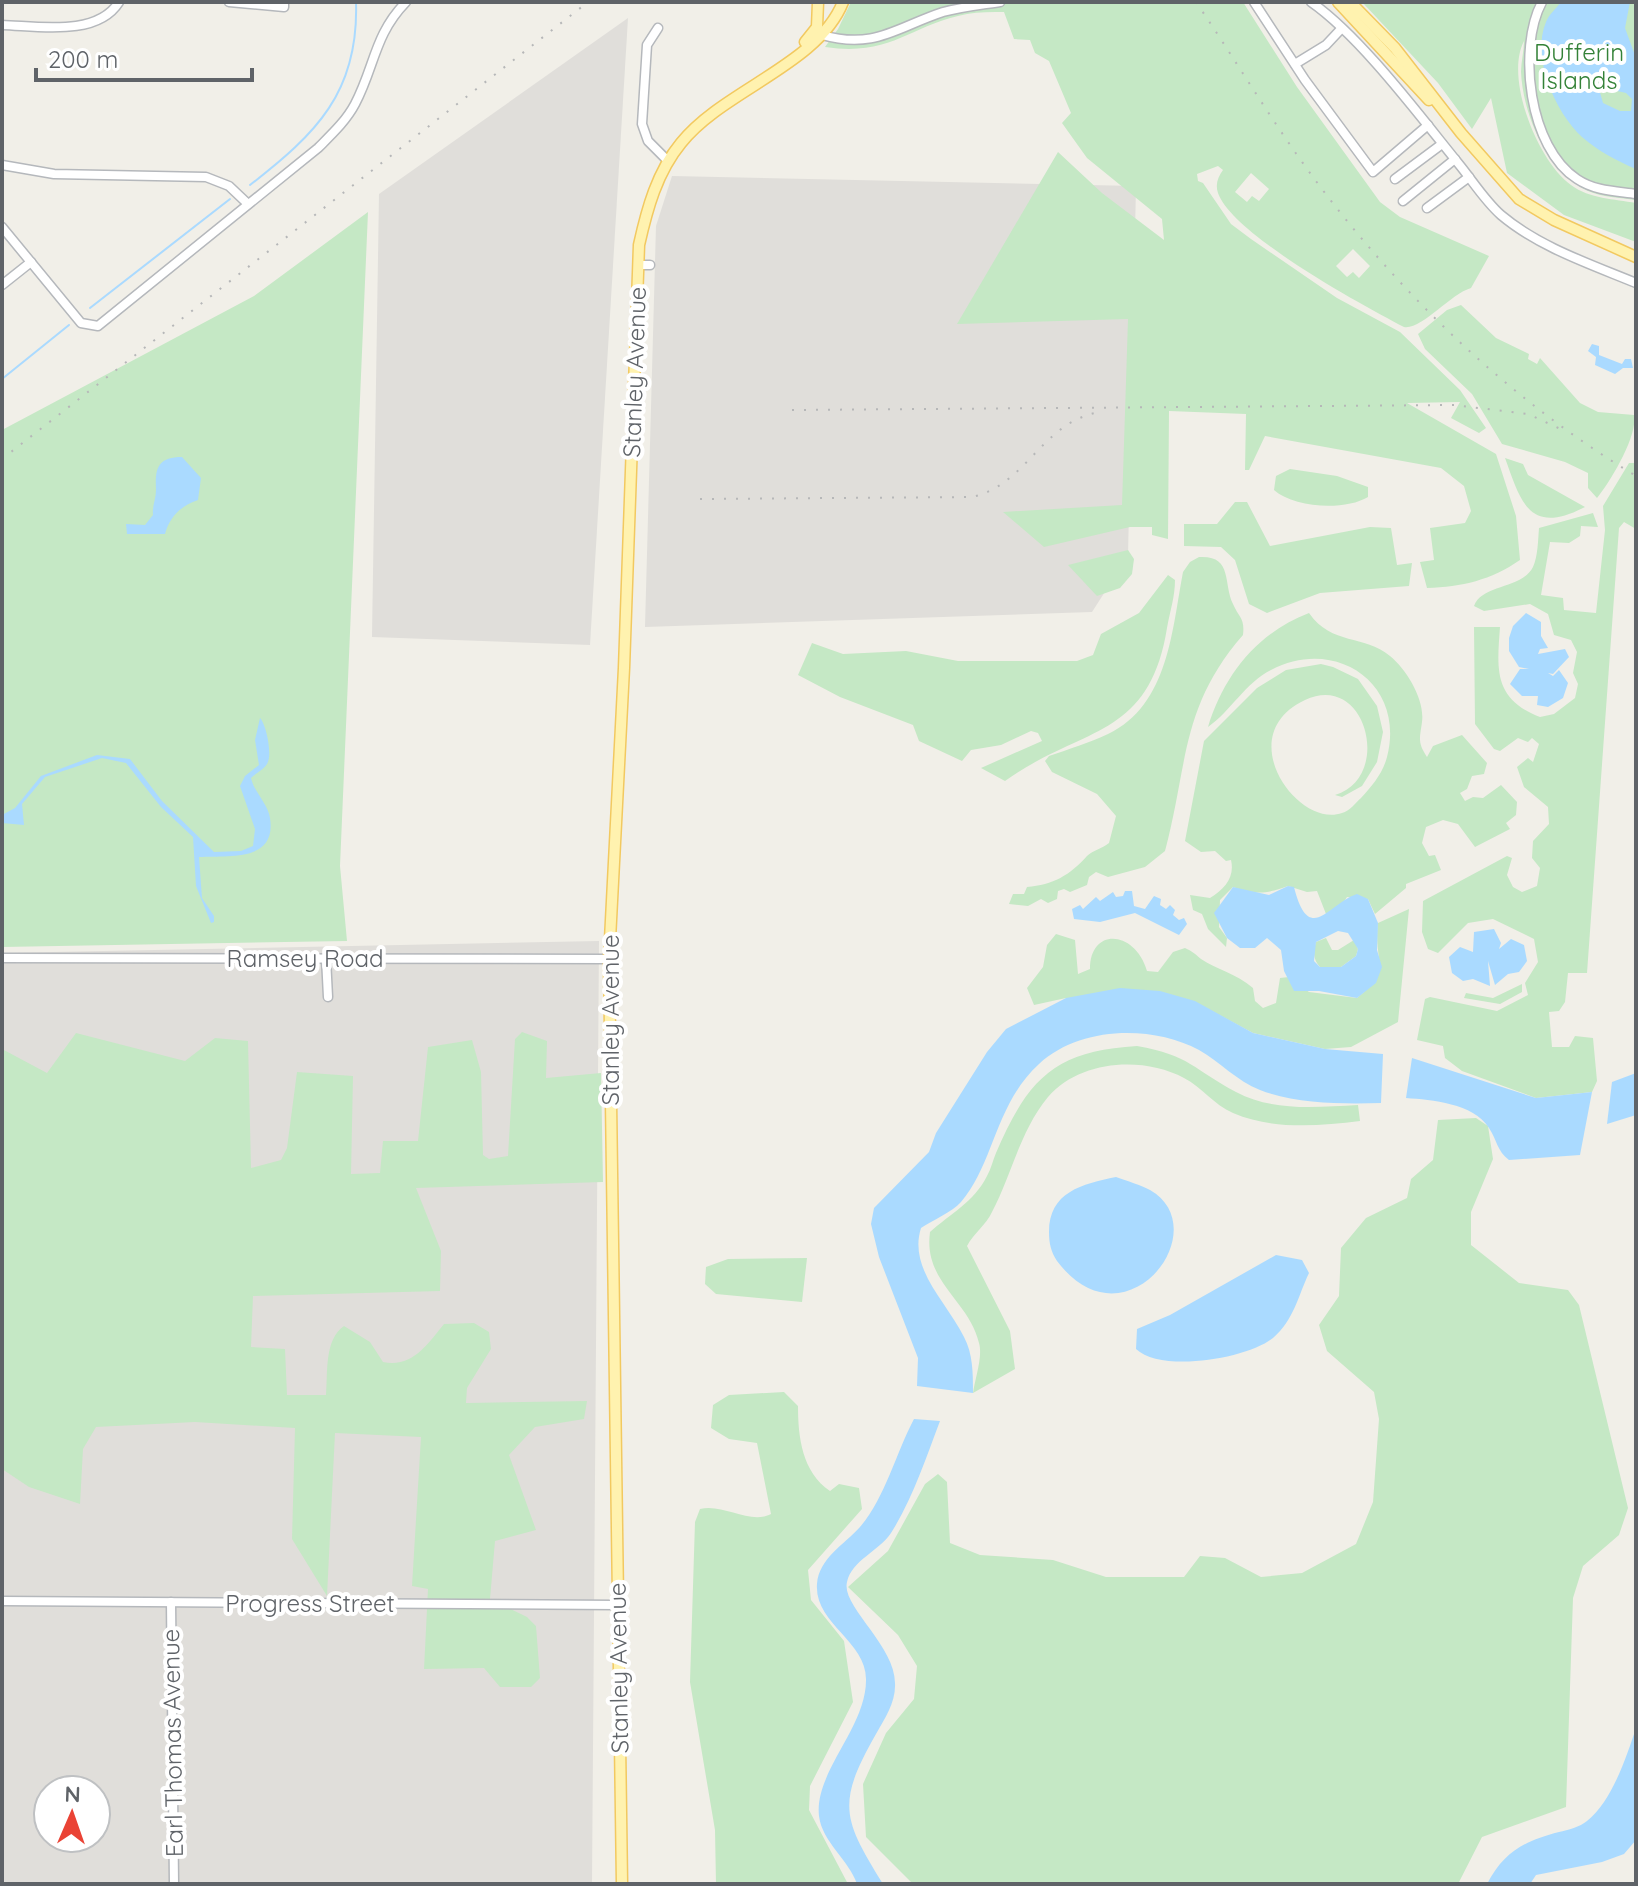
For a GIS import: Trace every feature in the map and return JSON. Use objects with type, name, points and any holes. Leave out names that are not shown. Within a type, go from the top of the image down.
[{"type":"main road","points":[[797,54],[817,27],[818,2]]},
{"type":"main road","name":"Stanley Avenue","points":[[622,1884],[609,959],[626,638],[638,265],[649,202],[668,161],[681,142],[701,123],[822,35],[843,2]]},
{"type":"main road","points":[[1338,2],[1526,204],[1636,257]]},
{"type":"main road","points":[[1350,2],[1395,48]]},
{"type":"main road","points":[[1359,2],[1461,133]]},
{"type":"street","points":[[2,25],[89,23],[104,19],[119,2]]},
{"type":"street","points":[[229,2],[284,5]]},
{"type":"street","points":[[2,227],[81,323],[91,327],[103,323],[318,148],[341,125],[355,105],[382,33],[406,2]]},
{"type":"street","points":[[822,35],[843,39],[875,39],[944,12],[1000,2]]},
{"type":"street","points":[[1254,2],[1373,172],[1428,125]]},
{"type":"street","points":[[1311,2],[1341,29],[1407,101],[1498,213],[1523,231],[1636,283]]},
{"type":"street","points":[[1542,2],[1531,29],[1528,60],[1534,106],[1551,149],[1574,177],[1596,189],[1636,194]]},
{"type":"street","points":[[658,28],[647,45],[642,124],[648,141],[668,161]]},
{"type":"street","points":[[1295,64],[1326,45],[1341,29]]},
{"type":"street","points":[[1395,179],[1442,144]]},
{"type":"street","points":[[1403,201],[1455,159]]},
{"type":"street","points":[[2,165],[54,174],[206,177],[229,186],[248,204]]},
{"type":"street","points":[[1427,208],[1469,177]]},
{"type":"street","points":[[2,285],[31,262]]},
{"type":"street","points":[[638,265],[650,265]]},
{"type":"street","points":[[2,964],[6,958]]},
{"type":"street","name":"Ramsey Road","points":[[6,958],[609,959]]},
{"type":"street","points":[[326,958],[328,997]]},
{"type":"street","name":"Progress Street","points":[[2,1601],[617,1605]]},
{"type":"street","name":"Earl Thomas Avenue","points":[[171,1602],[174,1884]]},
{"type":"shaded area","points":[[628,18],[590,645],[372,637],[379,194]]},
{"type":"shaded area","points":[[672,176],[1136,186],[1128,556],[1092,612],[645,627],[656,226]]},
{"type":"shaded area","points":[[599,941],[592,1884],[2,1884],[2,953]]},
{"type":"green space","points":[[851,2],[1243,2],[1297,87],[1380,202],[1400,217],[1489,256],[1471,288],[1428,318],[1404,327],[1301,268],[1247,229],[1218,193],[1218,181],[1223,170],[1218,166],[1197,174],[1198,181],[1203,183],[1231,224],[1337,298],[1400,332],[1460,390],[1486,428],[1479,433],[1451,418],[1460,402],[1407,403],[1496,454],[1516,516],[1520,560],[1476,581],[1427,588],[1420,562],[1434,560],[1430,528],[1465,523],[1471,511],[1464,486],[1441,468],[1265,436],[1249,470],[1245,470],[1246,414],[1169,411],[1168,539],[1152,535],[1152,527],[1130,527],[1044,547],[1003,512],[1122,505],[1128,319],[957,324],[1058,152],[1102,193],[1164,240],[1162,219],[1087,158],[1062,123],[1071,113],[1049,61],[1035,53],[1030,40],[1014,39],[1004,12],[972,13],[947,19],[867,48],[825,47]],"holes":[[[1251,173],[1269,189],[1259,201],[1252,196],[1247,202],[1235,192]],[[1353,249],[1370,266],[1359,278],[1353,272],[1347,277],[1336,266]]]},
{"type":"green space","name":"Dufferin Islands","points":[[1362,2],[1636,2],[1636,200],[1588,191],[1573,182],[1549,156],[1532,124],[1523,89],[1524,41],[1518,76],[1528,119],[1547,159],[1578,190],[1602,198],[1636,203],[1636,242],[1564,215],[1507,173],[1491,98],[1472,129],[1438,83]]},
{"type":"green space","points":[[368,212],[340,866],[347,941],[2,947],[2,430],[254,296]]},
{"type":"green space","points":[[1461,305],[1496,338],[1529,354],[1528,359],[1537,364],[1540,358],[1580,403],[1598,412],[1634,415],[1632,435],[1597,498],[1588,488],[1588,473],[1565,462],[1502,444],[1472,394],[1425,349],[1418,334],[1447,310]]},
{"type":"green space","points":[[1505,458],[1523,464],[1528,475],[1585,507],[1551,518],[1539,516],[1523,500]]},
{"type":"green space","points":[[1629,463],[1636,463],[1636,529],[1624,522],[1619,528],[1587,973],[1568,973],[1565,1002],[1559,1011],[1549,1012],[1552,1047],[1569,1047],[1575,1036],[1593,1038],[1597,1081],[1592,1092],[1536,1098],[1462,1071],[1445,1058],[1443,1046],[1417,1040],[1425,999],[1430,997],[1497,1011],[1528,995],[1525,983],[1538,962],[1534,939],[1493,919],[1468,923],[1438,953],[1428,949],[1422,932],[1423,901],[1507,856],[1512,858],[1507,875],[1513,887],[1522,892],[1537,886],[1540,868],[1532,858],[1533,841],[1549,824],[1548,807],[1524,787],[1517,767],[1528,758],[1533,762],[1539,744],[1532,738],[1528,742],[1518,738],[1500,751],[1494,749],[1475,724],[1474,627],[1500,627],[1498,656],[1501,681],[1514,701],[1540,717],[1554,714],[1575,698],[1578,684],[1573,673],[1577,652],[1571,640],[1554,635],[1548,614],[1530,604],[1484,611],[1474,606],[1485,594],[1528,574],[1536,558],[1539,528],[1593,513],[1598,527],[1581,526],[1580,536],[1569,543],[1550,542],[1541,595],[1563,598],[1564,610],[1596,613],[1605,530],[1603,506]]},
{"type":"green space","points":[[1290,469],[1337,476],[1368,487],[1368,497],[1333,506],[1294,501],[1274,490],[1276,476]]},
{"type":"green space","points":[[1235,502],[1247,502],[1270,546],[1370,527],[1391,528],[1397,565],[1412,563],[1409,586],[1320,593],[1267,613],[1249,604],[1235,560],[1221,547],[1184,546],[1184,524],[1217,524]]},
{"type":"green space","points":[[1128,550],[1134,559],[1132,574],[1120,588],[1097,596],[1068,565]]},
{"type":"green space","points":[[1199,557],[1210,558],[1222,565],[1230,596],[1242,621],[1243,635],[1207,687],[1197,713],[1165,851],[1145,867],[1108,877],[1096,872],[1089,877],[1087,885],[1070,892],[1064,889],[1058,891],[1057,899],[1048,903],[1041,899],[1028,906],[1009,904],[1013,894],[1024,894],[1027,887],[1060,878],[1089,854],[1109,843],[1116,816],[1097,794],[1052,772],[1045,761],[1049,756],[1108,734],[1128,721],[1144,704],[1156,685],[1171,641],[1183,572],[1190,562]]},
{"type":"green space","points":[[1168,575],[1175,580],[1172,604],[1158,664],[1145,691],[1128,711],[1108,726],[1033,763],[1005,781],[981,768],[1042,741],[1038,733],[1031,731],[1001,745],[971,750],[962,761],[919,741],[913,725],[840,697],[798,675],[812,643],[843,654],[906,651],[958,661],[1077,661],[1093,655],[1101,634],[1139,613]]},
{"type":"green space","points":[[1309,613],[1328,631],[1380,649],[1390,656],[1414,686],[1421,704],[1420,740],[1427,757],[1433,746],[1462,735],[1487,763],[1484,774],[1472,776],[1467,789],[1460,793],[1465,801],[1473,797],[1483,798],[1501,785],[1517,802],[1516,815],[1506,823],[1510,829],[1475,847],[1458,824],[1443,820],[1426,827],[1422,843],[1429,856],[1435,855],[1441,870],[1406,884],[1406,888],[1375,914],[1368,899],[1347,897],[1341,906],[1326,914],[1317,891],[1307,892],[1288,886],[1254,892],[1233,887],[1220,900],[1219,927],[1227,938],[1226,947],[1208,929],[1202,914],[1193,910],[1190,895],[1210,898],[1224,887],[1232,872],[1231,860],[1226,861],[1215,851],[1201,852],[1185,841],[1204,741],[1257,688],[1286,670],[1321,664],[1358,679],[1377,706],[1383,732],[1377,762],[1362,786],[1342,797],[1335,795],[1353,785],[1364,769],[1367,750],[1365,730],[1357,713],[1344,700],[1326,695],[1305,700],[1283,716],[1273,735],[1272,755],[1279,776],[1291,794],[1307,807],[1325,814],[1345,812],[1373,784],[1387,757],[1390,731],[1386,707],[1376,688],[1360,673],[1341,663],[1319,659],[1295,661],[1271,670],[1208,727],[1223,690],[1245,658],[1274,632]]},
{"type":"green space","points":[[1409,909],[1398,1022],[1351,1047],[1325,1049],[1253,1033],[1195,1002],[1066,998],[1034,1005],[1027,988],[1043,967],[1047,945],[1056,934],[1075,940],[1078,974],[1090,969],[1097,946],[1105,940],[1114,939],[1133,947],[1147,971],[1158,972],[1173,952],[1185,948],[1247,983],[1253,988],[1255,1001],[1263,1008],[1276,1003],[1280,978],[1289,977],[1309,992],[1357,998],[1375,980],[1378,972],[1378,923]]},
{"type":"green space","points":[[1326,938],[1332,950],[1338,950],[1354,940],[1358,949],[1356,956],[1341,967],[1320,967],[1315,958],[1315,946],[1316,942]]},
{"type":"green space","points":[[1522,984],[1522,992],[1500,1004],[1464,998],[1466,993],[1493,998]]},
{"type":"green space","points":[[522,1032],[547,1041],[546,1078],[601,1073],[603,1182],[416,1188],[441,1251],[440,1291],[253,1296],[251,1347],[285,1349],[287,1395],[326,1395],[330,1348],[344,1326],[370,1342],[383,1362],[393,1363],[402,1362],[418,1353],[444,1324],[474,1323],[489,1332],[491,1349],[467,1388],[466,1403],[587,1401],[584,1419],[535,1427],[509,1455],[536,1530],[495,1541],[490,1599],[527,1617],[536,1626],[540,1678],[531,1687],[500,1687],[484,1668],[424,1669],[428,1589],[412,1586],[421,1437],[335,1433],[327,1596],[292,1539],[295,1428],[195,1422],[96,1427],[83,1449],[80,1504],[29,1487],[2,1469],[2,1049],[47,1073],[76,1033],[185,1061],[215,1038],[248,1041],[251,1168],[281,1160],[287,1148],[297,1072],[353,1076],[351,1174],[380,1173],[383,1141],[418,1141],[428,1047],[472,1040],[481,1072],[483,1155],[489,1159],[508,1156],[515,1039]]},
{"type":"green space","points":[[1137,1046],[1181,1059],[1236,1092],[1265,1103],[1296,1107],[1358,1105],[1360,1121],[1296,1125],[1248,1118],[1226,1110],[1184,1078],[1150,1066],[1113,1065],[1094,1069],[1061,1085],[1038,1110],[992,1212],[967,1246],[1010,1331],[1015,1369],[973,1393],[979,1343],[974,1328],[933,1264],[930,1232],[969,1200],[982,1185],[1020,1106],[1047,1074],[1084,1054]]},
{"type":"green space","points":[[1476,1118],[1488,1126],[1493,1159],[1471,1212],[1471,1245],[1519,1283],[1568,1290],[1579,1305],[1628,1508],[1619,1535],[1583,1566],[1573,1598],[1566,1807],[1482,1837],[1458,1884],[913,1884],[866,1837],[863,1784],[886,1733],[914,1699],[917,1666],[898,1635],[848,1587],[888,1551],[925,1484],[938,1474],[947,1482],[950,1543],[980,1555],[1053,1560],[1106,1577],[1184,1577],[1200,1556],[1225,1558],[1261,1577],[1302,1573],[1356,1544],[1373,1502],[1379,1419],[1374,1392],[1327,1351],[1319,1325],[1339,1296],[1341,1248],[1366,1218],[1407,1198],[1411,1179],[1433,1160],[1438,1120]]},
{"type":"green space","points":[[807,1258],[802,1302],[716,1294],[705,1284],[706,1267],[728,1259]]},
{"type":"green space","points":[[784,1392],[798,1406],[801,1442],[813,1474],[830,1491],[839,1484],[859,1488],[862,1509],[808,1570],[811,1600],[844,1641],[853,1702],[810,1786],[809,1810],[848,1884],[716,1884],[715,1830],[690,1682],[695,1522],[700,1509],[709,1508],[754,1517],[771,1514],[757,1443],[729,1439],[711,1428],[713,1405],[729,1395]]},
{"type":"water","points":[[1561,2],[1630,2],[1625,28],[1636,58],[1636,169],[1582,137],[1555,99],[1544,67],[1542,36],[1547,19]],"holes":[[[1603,69],[1609,73],[1613,90],[1626,93],[1632,99],[1631,111],[1620,111],[1603,103],[1597,82]]]},
{"type":"water","points":[[1592,344],[1599,346],[1599,355],[1622,364],[1625,359],[1631,359],[1633,368],[1623,368],[1615,374],[1595,365],[1596,357],[1588,351]]},
{"type":"water","points":[[182,457],[201,478],[198,500],[177,512],[165,534],[127,534],[126,524],[145,525],[153,515],[159,466],[167,459]]},
{"type":"water","points":[[1526,613],[1541,622],[1541,636],[1548,648],[1540,649],[1538,654],[1565,649],[1569,657],[1553,674],[1548,673],[1553,676],[1559,670],[1568,683],[1563,698],[1548,707],[1537,705],[1538,696],[1522,696],[1510,684],[1520,669],[1529,669],[1519,667],[1509,651],[1513,626]]},
{"type":"water","points":[[260,718],[268,740],[269,760],[251,778],[269,813],[270,833],[266,843],[248,854],[199,857],[202,898],[214,916],[214,922],[211,923],[196,886],[193,837],[161,807],[126,763],[102,758],[45,777],[22,804],[24,825],[2,823],[2,815],[15,808],[41,776],[97,755],[130,759],[162,801],[214,852],[241,851],[253,846],[255,829],[240,786],[245,776],[259,765],[255,740]]},
{"type":"water","points":[[1288,886],[1294,887],[1306,915],[1313,918],[1357,894],[1368,899],[1378,923],[1377,950],[1382,967],[1376,983],[1357,998],[1319,991],[1294,991],[1284,971],[1281,950],[1267,938],[1255,948],[1240,948],[1227,938],[1214,913],[1233,887],[1269,895]],"holes":[[[1338,931],[1348,933],[1358,949],[1356,956],[1341,967],[1320,967],[1314,961],[1316,942]]]},
{"type":"water","points":[[1125,891],[1132,891],[1134,906],[1145,909],[1154,896],[1161,899],[1160,905],[1166,909],[1170,905],[1175,910],[1173,915],[1179,920],[1184,918],[1187,924],[1179,935],[1135,913],[1100,922],[1074,919],[1072,909],[1080,905],[1083,909],[1096,897],[1100,901],[1113,892],[1116,897],[1123,896]]},
{"type":"water","points":[[1494,929],[1501,943],[1499,949],[1511,939],[1524,945],[1527,961],[1519,972],[1508,974],[1495,985],[1488,961],[1490,986],[1473,979],[1463,981],[1452,973],[1449,957],[1460,947],[1473,952],[1474,932]]},
{"type":"water","points":[[1120,988],[1160,991],[1195,1001],[1253,1033],[1325,1049],[1383,1054],[1381,1103],[1320,1102],[1274,1095],[1244,1082],[1199,1050],[1160,1036],[1117,1033],[1095,1036],[1056,1051],[1024,1080],[1013,1097],[981,1170],[961,1202],[921,1228],[918,1243],[924,1271],[967,1343],[972,1364],[973,1393],[917,1386],[918,1358],[879,1257],[871,1224],[874,1208],[929,1152],[936,1133],[987,1052],[1006,1029],[1066,998]]},
{"type":"water","points":[[1412,1058],[1536,1098],[1592,1092],[1580,1155],[1509,1160],[1489,1128],[1473,1113],[1451,1104],[1406,1098]]},
{"type":"water","points":[[1636,1073],[1636,1115],[1607,1124],[1612,1082]]},
{"type":"water","points":[[1116,1177],[1150,1190],[1168,1208],[1174,1230],[1168,1253],[1154,1274],[1134,1288],[1110,1293],[1083,1285],[1057,1261],[1049,1232],[1050,1218],[1061,1199],[1080,1187]]},
{"type":"water","points":[[1276,1255],[1302,1260],[1309,1273],[1291,1316],[1273,1338],[1244,1352],[1183,1362],[1148,1356],[1136,1349],[1137,1329],[1170,1315]]},
{"type":"water","points":[[914,1419],[940,1421],[918,1478],[891,1533],[854,1568],[847,1582],[852,1603],[887,1655],[895,1683],[892,1703],[863,1758],[850,1795],[850,1811],[859,1843],[883,1884],[857,1884],[830,1843],[819,1816],[824,1783],[858,1714],[866,1679],[858,1654],[823,1610],[817,1584],[827,1559],[869,1515]]},
{"type":"water","points":[[1636,1728],[1636,1840],[1624,1854],[1602,1862],[1536,1875],[1530,1884],[1487,1884],[1500,1864],[1516,1849],[1535,1839],[1581,1825],[1596,1812],[1617,1778]]},
{"type":"waterway","points":[[250,185],[295,148],[329,108],[350,61],[356,2]]},
{"type":"waterway","points":[[90,308],[230,199]]},
{"type":"waterway","points":[[2,379],[69,325]]},
{"type":"railway","points":[[2,459],[588,2]]},
{"type":"railway","points":[[1196,2],[1325,193],[1429,313],[1548,417],[1636,476]]},
{"type":"railway","points":[[792,410],[1454,405],[1528,414],[1567,432]]},
{"type":"railway","points":[[700,499],[972,497],[1006,480],[1061,430],[1095,413]]}]
